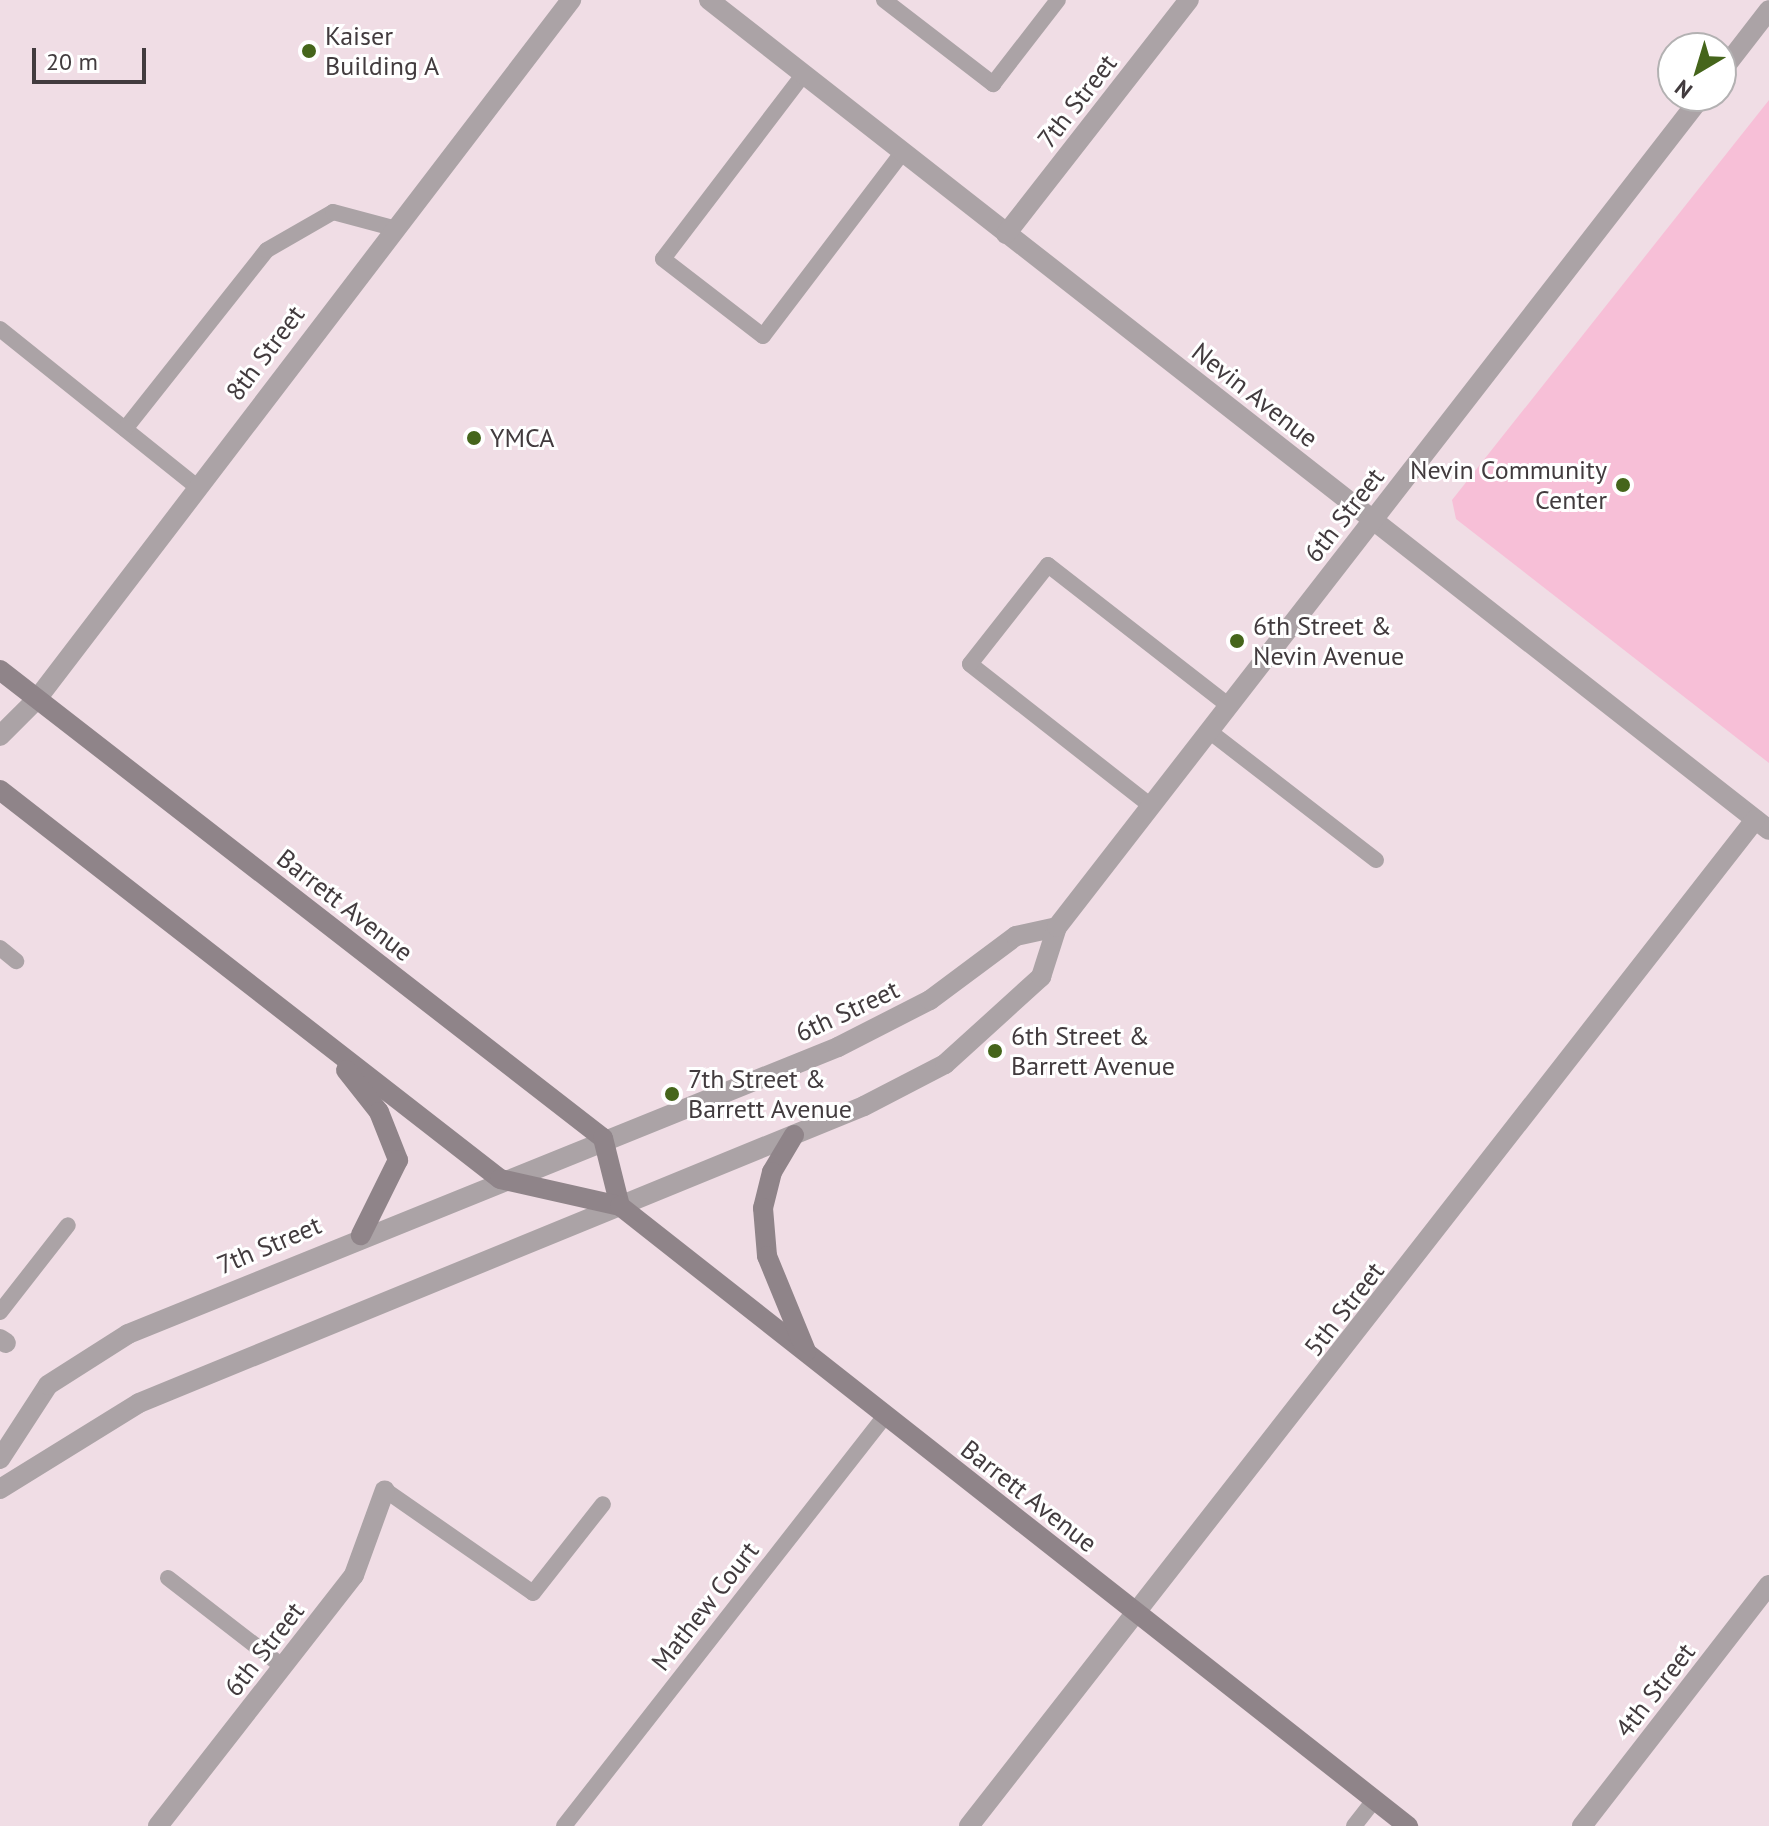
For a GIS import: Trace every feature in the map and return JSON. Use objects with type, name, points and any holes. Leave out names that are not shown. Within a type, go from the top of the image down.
[{"type":"main road","name":"Barrett Avenue","points":[[0,670],[603,1138]]},
{"type":"main road","name":"Barrett Avenue","points":[[0,790],[500,1179],[620,1206],[1408,1826]]},
{"type":"main road","points":[[327,1045],[379,1112],[398,1160],[361,1235]]},
{"type":"main road","points":[[794,1135],[772,1172],[763,1208],[767,1256],[808,1355]]},
{"type":"main road","points":[[603,1138],[620,1206]]},
{"type":"street","name":"8th Street","points":[[0,736],[37,699],[393,228],[571,0]]},
{"type":"street","name":"Nevin Avenue","points":[[709,0],[1762,825]]},
{"type":"street","name":"7th Street","points":[[1006,234],[1189,0]]},
{"type":"street","points":[[1737,51],[1769,10]]},
{"type":"street","name":"6th Street","points":[[620,1206],[794,1135],[945,1064],[1041,977],[1057,927],[1690,112]]},
{"type":"street","name":"5th Street","points":[[969,1826],[1135,1613],[1172,1576],[1762,825]]},
{"type":"street","name":"6th Street","points":[[603,1138],[838,1047],[930,1000],[1016,936],[1057,927]]},
{"type":"street","name":"7th Street","points":[[0,1459],[48,1385],[128,1334],[361,1235],[603,1138]]},
{"type":"street","points":[[0,1489],[139,1403],[620,1206]]},
{"type":"street","name":"6th Street","points":[[158,1826],[354,1575],[385,1490]]},
{"type":"street","name":"4th Street","points":[[1582,1826],[1769,1585]]},
{"type":"lane","points":[[889,1],[993,84],[1058,0]]},
{"type":"lane","points":[[803,75],[663,259],[763,336],[902,153]]},
{"type":"lane","points":[[125,429],[267,250],[333,212],[393,228]]},
{"type":"lane","points":[[0,329],[197,487]]},
{"type":"lane","points":[[1151,806],[970,664],[1048,565],[1229,706]]},
{"type":"lane","points":[[1209,731],[1376,860]]},
{"type":"lane","points":[[0,948],[16,961]]},
{"type":"lane","points":[[0,1312],[68,1225]]},
{"type":"lane","name":"Mathew Court","points":[[564,1826],[885,1416]]},
{"type":"lane","points":[[385,1490],[533,1593],[603,1504]]},
{"type":"lane","points":[[168,1578],[283,1667]]},
{"type":"lane","points":[[1354,1826],[1374,1800]]},
{"type":"shaded area","points":[[1769,100],[1769,763],[1456,519],[1452,500]]},
{"type":"place","name":"Kaiser Building A","points":[[309,51]]},
{"type":"place","name":"YMCA","points":[[474,438]]},
{"type":"place","name":"Nevin Community Center","points":[[1623,485]]},
{"type":"place","name":"6th Street & Nevin Avenue","points":[[1237,641]]},
{"type":"place","name":"6th Street & Barrett Avenue","points":[[995,1051]]},
{"type":"place","name":"7th Street & Barrett Avenue","points":[[672,1094]]}]
